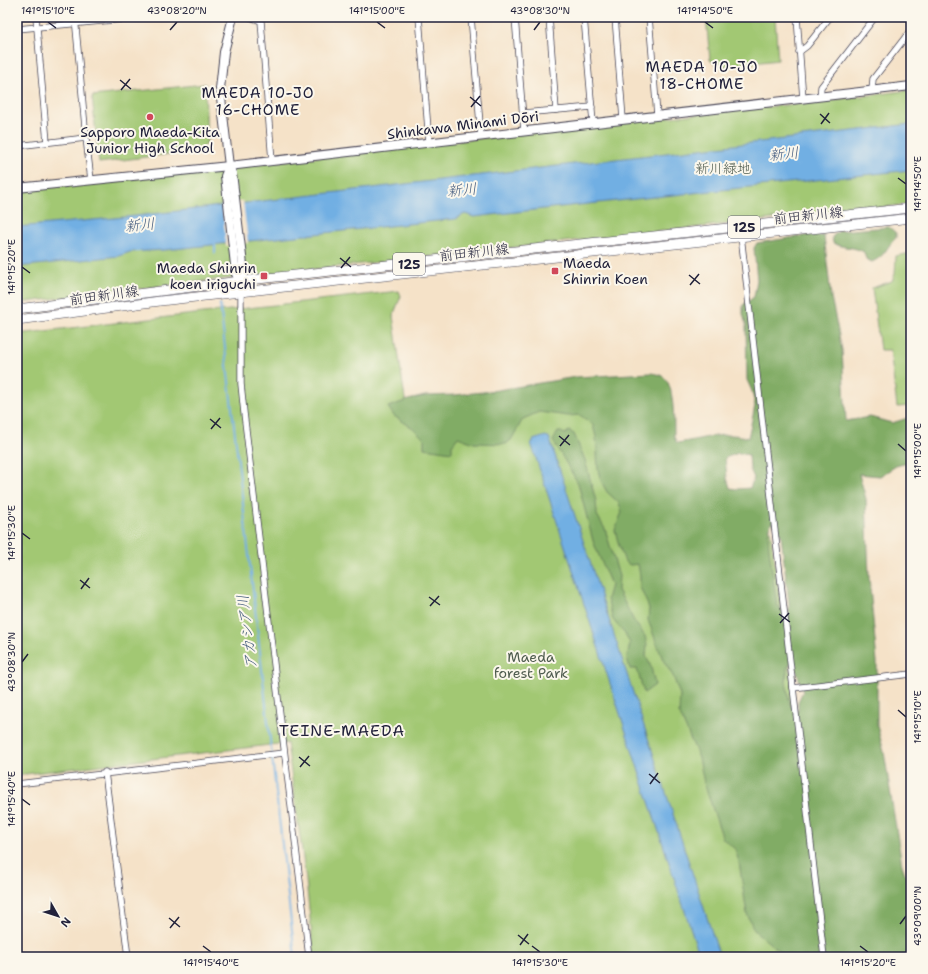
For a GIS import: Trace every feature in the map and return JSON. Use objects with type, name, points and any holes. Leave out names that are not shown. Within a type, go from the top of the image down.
[{"type":"main road","name":"前田新川線","points":[[17,309],[240,276],[740,227],[911,208]]},
{"type":"main road","name":"前田新川線","points":[[17,320],[241,292],[911,218]]},
{"type":"street","points":[[36,17],[47,142]]},
{"type":"street","points":[[75,17],[91,180]]},
{"type":"street","points":[[17,29],[76,24],[114,18],[145,17]]},
{"type":"street","points":[[233,17],[224,52],[220,89],[240,276],[241,384],[282,753],[309,957]]},
{"type":"street","points":[[250,17],[261,21],[272,161]]},
{"type":"street","points":[[419,17],[429,142]]},
{"type":"street","points":[[471,17],[481,136]]},
{"type":"street","points":[[515,17],[524,131]]},
{"type":"street","points":[[549,17],[556,110]]},
{"type":"street","points":[[584,17],[593,123]]},
{"type":"street","points":[[615,17],[623,119]]},
{"type":"street","points":[[649,17],[657,115]]},
{"type":"street","points":[[797,17],[803,100]]},
{"type":"street","points":[[800,52],[807,46],[830,17]]},
{"type":"street","points":[[820,97],[821,87],[875,17]]},
{"type":"street","points":[[872,91],[873,78],[911,30]]},
{"type":"street","name":"Shinkawa Minami Dōri","points":[[17,188],[229,166],[657,115],[803,100],[911,86]]},
{"type":"street","points":[[522,113],[592,107]]},
{"type":"street","points":[[17,146],[86,138]]},
{"type":"street","points":[[740,227],[824,957]]},
{"type":"street","points":[[793,688],[911,674]]},
{"type":"street","points":[[17,784],[105,772],[282,753]]},
{"type":"street","points":[[105,772],[128,957]]},
{"type":"green space","points":[[706,17],[775,17],[778,60],[719,67],[710,60]]},
{"type":"green space","points":[[205,84],[207,143],[201,150],[99,163],[92,96]]},
{"type":"green space","name":"新川緑地","points":[[911,90],[911,204],[17,303],[17,191],[706,113],[816,102]]},
{"type":"green space","points":[[889,227],[896,233],[896,238],[881,257],[872,262],[866,259],[864,252],[833,243],[832,237],[839,231]]},
{"type":"green space","points":[[809,235],[824,236],[831,297],[842,350],[846,421],[870,417],[892,423],[911,417],[911,462],[896,466],[880,476],[859,474],[866,499],[869,577],[877,662],[877,726],[884,752],[902,865],[911,888],[911,957],[794,957],[780,952],[754,930],[747,914],[739,862],[735,849],[723,839],[704,783],[699,758],[679,713],[680,695],[673,676],[663,660],[648,620],[649,608],[640,587],[638,564],[630,565],[625,562],[619,546],[615,530],[622,512],[619,503],[607,492],[601,481],[598,470],[596,437],[593,425],[580,415],[568,416],[539,412],[523,419],[511,440],[506,444],[474,443],[458,437],[452,445],[452,452],[424,448],[424,439],[413,428],[394,416],[388,407],[425,396],[455,395],[492,391],[576,377],[651,373],[664,377],[669,386],[673,408],[674,437],[677,443],[722,435],[748,438],[755,406],[752,391],[747,380],[746,325],[743,314],[743,305],[754,297],[757,280],[754,248],[757,243]],"holes":[[[738,453],[749,455],[750,469],[754,478],[750,488],[730,488],[727,478],[725,458]],[[772,521],[781,535],[789,603],[789,616],[777,605],[768,533]],[[793,661],[803,691],[798,702],[798,712],[790,705],[786,682],[787,668]]]},
{"type":"green space","points":[[911,253],[911,406],[897,407],[890,350],[880,350],[872,288],[892,281],[895,274],[896,256]]},
{"type":"green space","name":"Maeda forest Park","points":[[399,291],[401,296],[393,316],[406,406],[658,379],[671,447],[726,499],[765,494],[793,692],[818,957],[314,957],[306,880],[287,743],[17,775],[17,334]]},
{"type":"green space","points":[[569,431],[574,434],[585,460],[596,501],[597,515],[605,529],[619,576],[618,590],[634,621],[645,636],[647,645],[646,656],[651,667],[655,685],[644,693],[637,669],[630,669],[627,659],[630,643],[625,634],[613,620],[607,599],[611,585],[593,541],[578,483],[553,441],[558,432],[565,434]]},
{"type":"water","name":"新川","points":[[911,124],[911,170],[474,217],[465,214],[455,219],[165,250],[130,252],[119,256],[17,267],[17,227],[136,216]]},
{"type":"water","points":[[546,436],[549,437],[720,957],[700,957],[531,443],[533,440]]},
{"type":"pier","points":[[243,201],[248,243],[226,246],[222,203]]},
{"type":"waterway","name":"アカシア川","points":[[215,242],[215,253]]},
{"type":"waterway","name":"アカシア川","points":[[220,304],[295,957]]},
{"type":"place","name":"Sapporo Maeda-Kita Junior High School","points":[[150,117]]},
{"type":"place","name":"Maeda Shinrin Koen","points":[[555,271]]},
{"type":"place","name":"Maeda Shinrin koen iriguchi","points":[[264,276]]},
{"type":"district","name":"MAEDA 10-JO 18-CHOME","points":[[702,76]]},
{"type":"district","name":"MAEDA 10-JO 16-CHOME","points":[[258,102]]},
{"type":"district","name":"TEINE-MAEDA","points":[[342,730]]}]
